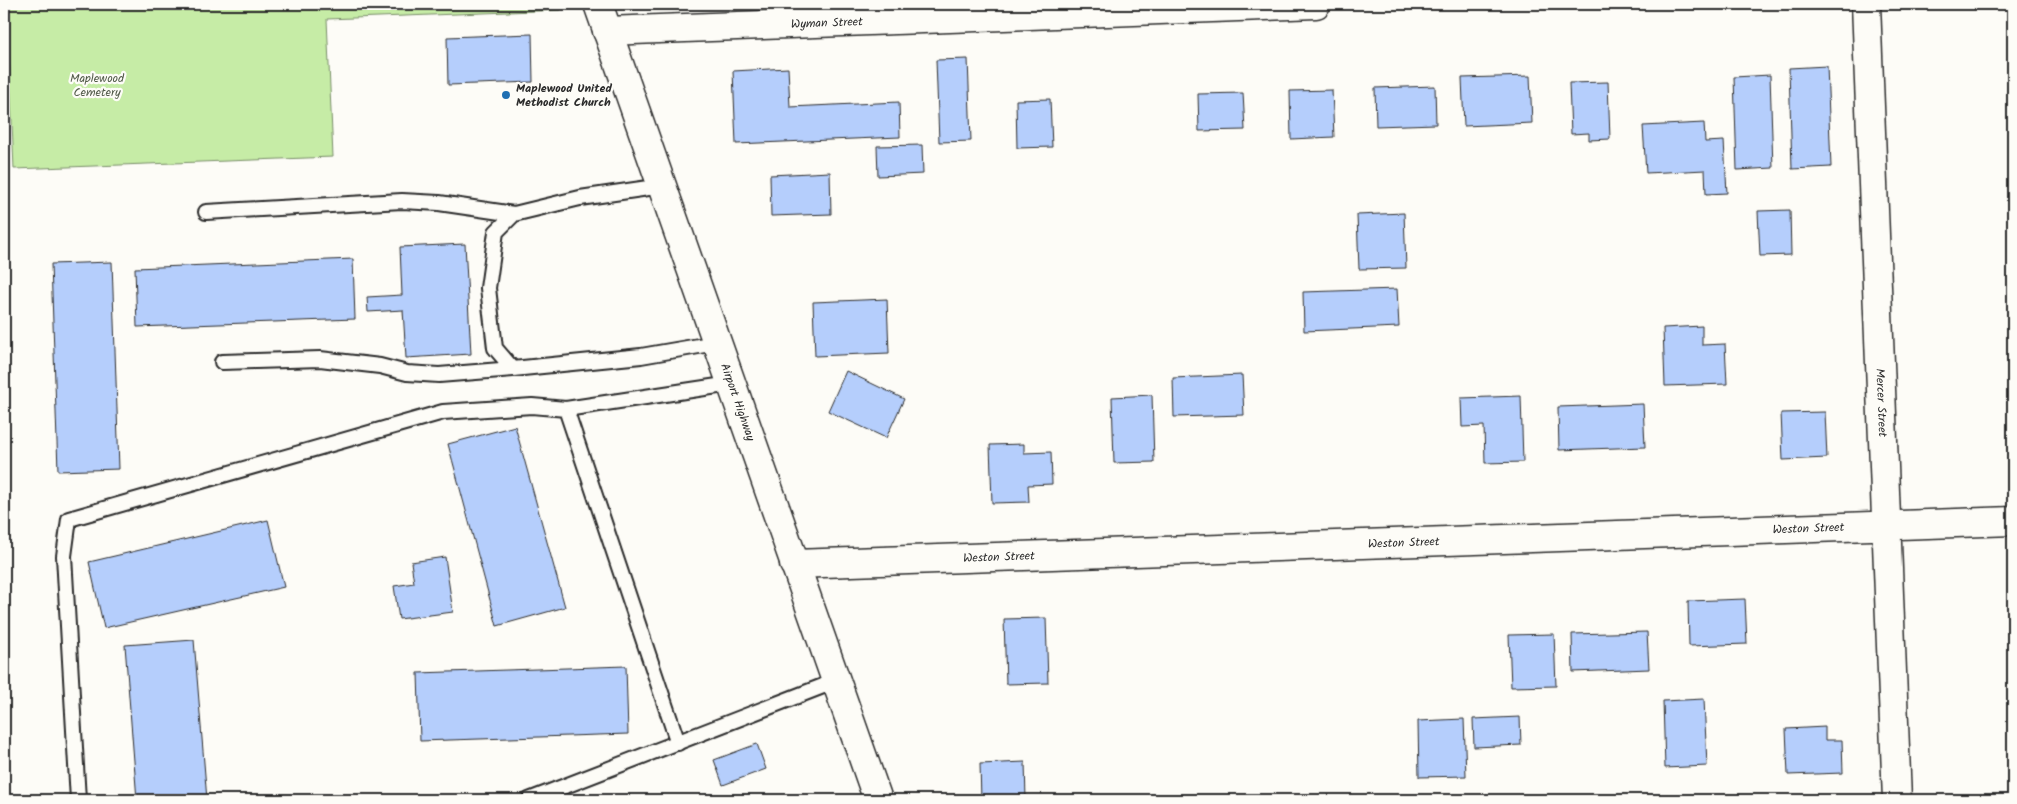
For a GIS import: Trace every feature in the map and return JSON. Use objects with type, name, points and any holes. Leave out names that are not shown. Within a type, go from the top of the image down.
[{"type":"street","name":"Airport Highway","points":[[598,4],[878,800]]},
{"type":"street","name":"Wyman Street","points":[[608,31],[819,14],[1316,4]]},
{"type":"street","name":"Mercer Street","points":[[1866,4],[1897,800]]},
{"type":"street","name":"Weston Street","points":[[794,564],[2013,521]]},
{"type":"lane","points":[[206,212],[402,201],[439,203],[514,214],[580,198],[662,186]]},
{"type":"lane","points":[[513,369],[495,348],[488,288],[496,232],[514,214]]},
{"type":"lane","points":[[222,362],[320,359],[380,366],[407,373],[439,375],[641,356],[716,343]]},
{"type":"lane","points":[[78,800],[64,556],[69,519],[444,412],[532,406],[566,408],[731,384]]},
{"type":"lane","points":[[566,408],[678,743]]},
{"type":"lane","points":[[529,800],[836,682]]},
{"type":"green space","name":"Maplewood Cemetery","points":[[7,4],[559,4],[561,10],[327,19],[333,157],[14,169]]},
{"type":"building","points":[[532,34],[533,82],[448,85],[447,37]]},
{"type":"building","points":[[968,59],[971,141],[939,142],[936,60]]},
{"type":"building","points":[[1827,66],[1831,167],[1792,169],[1789,68]]},
{"type":"building","points":[[788,68],[790,107],[899,102],[900,137],[736,144],[733,71]]},
{"type":"building","points":[[1770,75],[1773,168],[1737,170],[1734,77]]},
{"type":"building","points":[[1530,76],[1532,123],[1464,126],[1462,78]]},
{"type":"building","points":[[1608,82],[1610,139],[1589,140],[1589,133],[1571,134],[1569,83]]},
{"type":"building","points":[[1435,86],[1436,124],[1376,126],[1375,88]]},
{"type":"building","points":[[1332,90],[1334,137],[1291,139],[1290,91]]},
{"type":"building","points":[[1243,93],[1245,130],[1199,131],[1198,94]]},
{"type":"building","points":[[1050,99],[1052,147],[1017,148],[1016,100]]},
{"type":"building","points":[[1704,123],[1705,142],[1724,141],[1727,193],[1706,194],[1705,170],[1646,173],[1643,126]]},
{"type":"building","points":[[922,145],[923,174],[878,176],[877,146]]},
{"type":"building","points":[[830,172],[831,214],[771,216],[770,175]]},
{"type":"building","points":[[1790,210],[1791,255],[1760,256],[1758,211]]},
{"type":"building","points":[[1404,213],[1406,268],[1359,269],[1357,215]]},
{"type":"building","points":[[465,244],[471,354],[406,358],[403,310],[368,312],[367,297],[402,295],[400,247]]},
{"type":"building","points":[[353,259],[355,319],[137,327],[135,268]]},
{"type":"building","points":[[112,262],[119,469],[58,471],[51,264]]},
{"type":"building","points":[[1397,289],[1399,327],[1304,331],[1303,292]]},
{"type":"building","points":[[887,299],[889,353],[815,356],[813,302]]},
{"type":"building","points":[[1702,326],[1702,345],[1725,344],[1727,384],[1665,386],[1663,328]]},
{"type":"building","points":[[846,371],[904,399],[886,438],[828,411]]},
{"type":"building","points":[[1242,375],[1244,415],[1174,417],[1173,378]]},
{"type":"building","points":[[1152,395],[1154,462],[1114,463],[1112,397]]},
{"type":"building","points":[[1521,396],[1523,462],[1485,463],[1484,426],[1462,427],[1461,398]]},
{"type":"building","points":[[1643,404],[1645,447],[1559,450],[1558,407]]},
{"type":"building","points":[[1825,412],[1827,458],[1783,460],[1781,413]]},
{"type":"building","points":[[515,426],[565,607],[497,626],[448,444]]},
{"type":"building","points":[[1024,444],[1024,453],[1051,452],[1052,484],[1028,485],[1029,502],[992,503],[990,445]]},
{"type":"building","points":[[268,520],[284,587],[104,628],[89,562]]},
{"type":"building","points":[[445,557],[453,612],[399,619],[394,586],[414,583],[411,562]]},
{"type":"building","points":[[1745,599],[1747,644],[1689,646],[1688,601]]},
{"type":"building","points":[[1046,618],[1048,683],[1006,684],[1004,619]]},
{"type":"building","points":[[1647,632],[1649,669],[1573,672],[1572,634]]},
{"type":"building","points":[[1554,634],[1556,686],[1511,687],[1509,635]]},
{"type":"building","points":[[194,640],[207,800],[137,800],[125,645]]},
{"type":"building","points":[[626,666],[628,734],[420,741],[418,673]]},
{"type":"building","points":[[1704,699],[1707,766],[1665,768],[1663,701]]},
{"type":"building","points":[[1520,717],[1521,745],[1474,747],[1473,719]]},
{"type":"building","points":[[1464,719],[1466,776],[1419,777],[1418,721]]},
{"type":"building","points":[[1825,727],[1825,740],[1842,740],[1843,773],[1788,775],[1786,729]]},
{"type":"building","points":[[757,744],[766,769],[723,785],[714,760]]},
{"type":"building","points":[[1025,762],[1026,800],[981,800],[980,764]]},
{"type":"place","name":"Maplewood United Methodist Church","points":[[506,95]]}]
